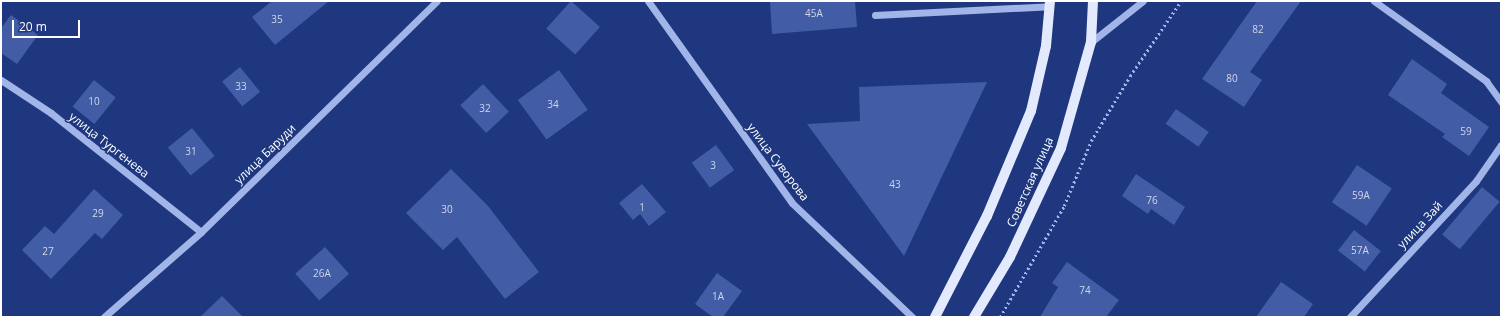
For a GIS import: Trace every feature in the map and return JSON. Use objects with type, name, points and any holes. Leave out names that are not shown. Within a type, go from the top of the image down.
[{"type":"main road","name":"Советская улица","points":[[974,317],[1010,256],[1062,148],[1091,42],[1093,1]]},
{"type":"main road","name":"Советская улица","points":[[935,317],[987,216],[1031,111],[1046,46],[1050,4]]},
{"type":"street","name":"улица Баруди","points":[[104,317],[202,232],[437,1]]},
{"type":"street","name":"улица Суворова","points":[[648,1],[792,203],[912,317]]},
{"type":"street","points":[[1091,42],[1143,1]]},
{"type":"street","points":[[1374,1],[1486,81],[1501,102]]},
{"type":"street","points":[[875,15],[1050,4]]},
{"type":"street","name":"улица Тургенева","points":[[1,80],[51,113],[202,232]]},
{"type":"street","name":"улица Зай","points":[[1350,317],[1476,181],[1501,145]]},
{"type":"path","points":[[1000,317],[1064,206],[1091,140],[1130,76],[1181,1]]},
{"type":"building","points":[[272,1],[329,1],[275,45],[252,17]]},
{"type":"building","points":[[571,1],[600,27],[575,55],[546,28]]},
{"type":"building","points":[[770,1],[855,1],[857,27],[772,34]]},
{"type":"building","points":[[1257,1],[1301,1],[1250,72],[1262,80],[1244,107],[1202,79]]},
{"type":"building","points":[[11,15],[38,35],[17,64],[1,53],[1,28]]},
{"type":"building","points":[[1412,59],[1447,84],[1441,93],[1489,127],[1469,156],[1442,137],[1445,134],[1388,95]]},
{"type":"building","points":[[240,67],[260,92],[242,106],[222,81]]},
{"type":"building","points":[[559,70],[588,110],[547,140],[518,100]]},
{"type":"building","points":[[94,80],[116,98],[94,124],[73,106]]},
{"type":"building","points":[[987,82],[904,256],[807,124],[860,121],[859,87]]},
{"type":"building","points":[[483,84],[509,112],[486,133],[460,105]]},
{"type":"building","points":[[1176,109],[1209,132],[1198,147],[1166,124]]},
{"type":"building","points":[[192,128],[215,156],[191,175],[168,148]]},
{"type":"building","points":[[716,145],[734,170],[710,188],[692,163]]},
{"type":"building","points":[[1357,165],[1392,188],[1367,226],[1332,202]]},
{"type":"building","points":[[451,169],[488,206],[539,272],[505,299],[457,237],[443,250],[406,213]]},
{"type":"building","points":[[1136,174],[1185,207],[1174,225],[1151,209],[1148,214],[1122,196]]},
{"type":"building","points":[[642,184],[666,212],[649,226],[640,214],[633,220],[619,203]]},
{"type":"building","points":[[1482,187],[1500,202],[1460,249],[1442,234]]},
{"type":"building","points":[[94,189],[123,215],[102,239],[95,233],[51,279],[22,250],[45,226],[54,234]]},
{"type":"building","points":[[1354,230],[1381,251],[1365,271],[1338,250]]},
{"type":"building","points":[[325,247],[349,274],[319,301],[295,274]]},
{"type":"building","points":[[1067,262],[1119,300],[1106,317],[1040,317],[1058,287],[1052,283]]},
{"type":"building","points":[[717,273],[742,291],[723,317],[713,317],[695,304]]},
{"type":"building","points":[[1281,282],[1313,304],[1304,317],[1256,317]]},
{"type":"building","points":[[222,296],[243,317],[200,317]]}]
